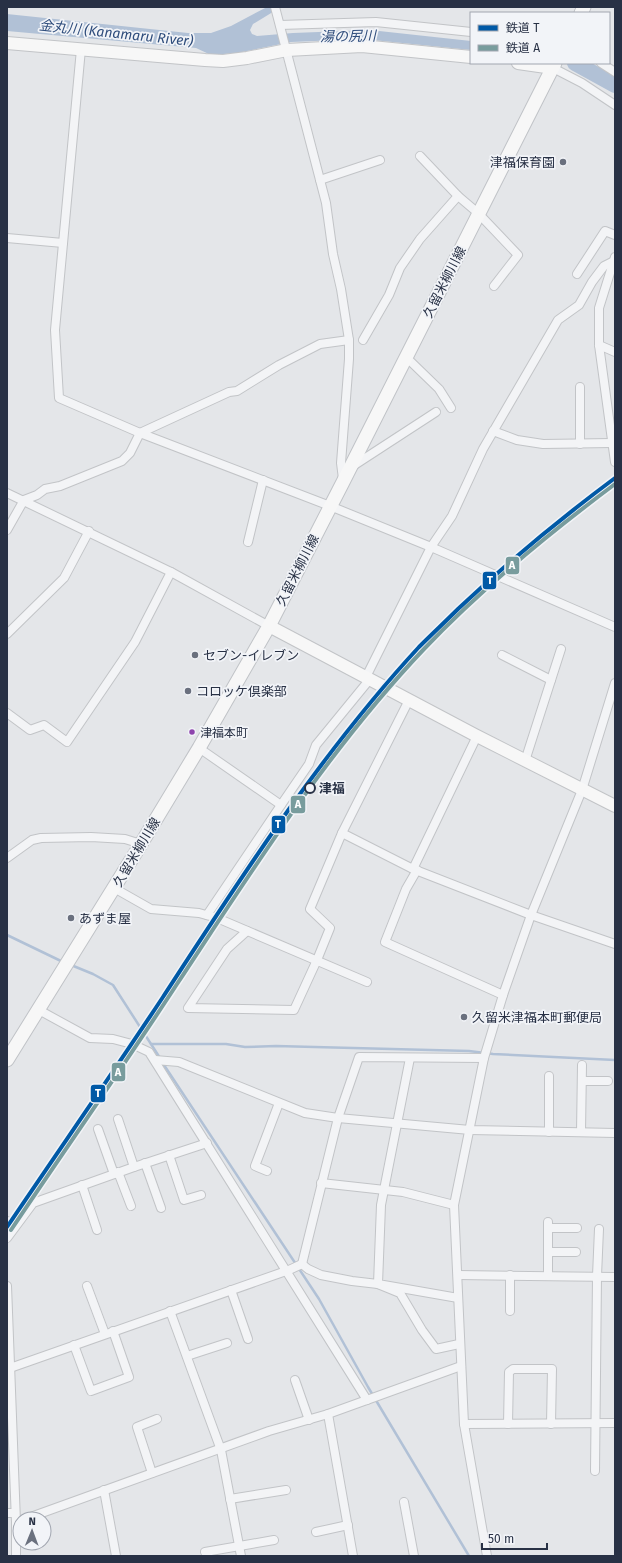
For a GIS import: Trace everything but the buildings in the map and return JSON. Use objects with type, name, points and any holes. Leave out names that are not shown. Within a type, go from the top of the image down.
[{"type":"main road","name":"久留米柳川線","points":[[7,1060],[199,748],[269,626],[554,65]]},
{"type":"street","points":[[276,11],[326,203],[333,254],[341,289],[349,340],[349,359],[341,464],[343,482]]},
{"type":"street","points":[[281,28],[376,22],[470,32]]},
{"type":"street","points":[[7,43],[223,61],[247,58],[286,47],[362,46],[470,57]]},
{"type":"street","points":[[81,49],[55,330],[59,398],[140,432],[431,547],[615,627]]},
{"type":"street","points":[[536,64],[554,65],[615,105]]},
{"type":"street","points":[[603,64],[615,72]]},
{"type":"street","points":[[420,156],[518,255],[494,286]]},
{"type":"street","points":[[320,180],[380,160]]},
{"type":"street","points":[[363,340],[389,295],[400,268],[420,239],[458,196]]},
{"type":"street","points":[[578,274],[605,231],[615,235]]},
{"type":"street","points":[[7,238],[63,243]]},
{"type":"street","points":[[614,259],[599,308],[599,345],[615,462]]},
{"type":"street","points":[[207,915],[310,764],[316,745],[368,678],[431,547],[452,516],[483,449],[558,320],[579,305],[592,282],[604,266],[614,259]]},
{"type":"street","points":[[7,530],[24,500],[38,495],[45,489],[60,486],[122,461],[130,453],[140,432],[229,392],[237,391],[279,365],[320,344],[349,340]]},
{"type":"street","points":[[599,345],[615,352]]},
{"type":"street","points":[[406,357],[439,389],[451,408]]},
{"type":"street","points":[[580,387],[580,444]]},
{"type":"street","points":[[350,468],[436,412]]},
{"type":"street","points":[[493,431],[517,440],[543,444],[612,443]]},
{"type":"street","points":[[248,542],[263,480]]},
{"type":"street","points":[[7,493],[89,531],[171,572],[269,626],[477,736],[615,806]]},
{"type":"street","points":[[7,634],[64,578],[89,531]]},
{"type":"street","points":[[7,712],[30,730],[44,725],[67,742],[135,642],[171,572]]},
{"type":"street","points":[[524,760],[561,649]]},
{"type":"street","points":[[502,655],[551,680]]},
{"type":"street","points":[[486,1556],[464,1424],[454,1205],[484,1058],[503,995],[531,915],[582,790],[615,684]]},
{"type":"street","points":[[247,931],[227,949],[188,1008],[294,1010],[330,928],[310,909],[342,833],[409,700]]},
{"type":"street","points":[[477,736],[406,889],[385,942],[503,995]]},
{"type":"street","points":[[199,748],[281,805]]},
{"type":"street","points":[[342,833],[415,869],[531,915],[615,944]]},
{"type":"street","points":[[7,858],[32,840],[41,838],[125,838],[141,844]]},
{"type":"street","points":[[114,888],[151,909],[207,915],[367,982]]},
{"type":"street","points":[[37,1009],[90,1038],[113,1040],[132,1044],[150,1052],[367,1400]]},
{"type":"street","points":[[302,1264],[338,1118],[359,1057],[484,1058]]},
{"type":"street","points":[[378,1284],[381,1205],[410,1058]]},
{"type":"street","points":[[155,1060],[179,1062],[305,1113],[338,1118],[470,1130],[615,1133]]},
{"type":"street","points":[[581,1132],[582,1065]]},
{"type":"street","points":[[549,1076],[549,1132]]},
{"type":"street","points":[[582,1081],[608,1081]]},
{"type":"street","points":[[267,1172],[255,1166],[279,1102]]},
{"type":"street","points":[[118,1119],[134,1167]]},
{"type":"street","points":[[98,1129],[131,1206]]},
{"type":"street","points":[[7,1238],[33,1203],[145,1163],[207,1143]]},
{"type":"street","points":[[169,1155],[184,1200],[201,1195]]},
{"type":"street","points":[[145,1163],[161,1208]]},
{"type":"street","points":[[321,1183],[403,1192],[454,1205]]},
{"type":"street","points":[[82,1185],[97,1230]]},
{"type":"street","points":[[7,1222],[7,1229]]},
{"type":"street","points":[[548,1276],[548,1225],[577,1228]]},
{"type":"street","points":[[596,1471],[597,1276],[599,1229]]},
{"type":"street","points":[[548,1252],[576,1252]]},
{"type":"street","points":[[10,1368],[113,1330],[302,1264]]},
{"type":"street","points":[[302,1264],[308,1270],[321,1275],[458,1298]]},
{"type":"street","points":[[458,1275],[615,1277]]},
{"type":"street","points":[[510,1276],[510,1312]]},
{"type":"street","points":[[378,1284],[400,1293],[422,1330],[436,1349],[460,1344]]},
{"type":"street","points":[[7,1286],[10,1368],[11,1513]]},
{"type":"street","points":[[87,1286],[104,1334]]},
{"type":"street","points":[[231,1290],[248,1339]]},
{"type":"street","points":[[170,1311],[221,1450],[241,1556]]},
{"type":"street","points":[[74,1345],[90,1391],[129,1377],[113,1330]]},
{"type":"street","points":[[187,1356],[227,1343]]},
{"type":"street","points":[[47,1511],[221,1450],[269,1431],[328,1414],[461,1366]]},
{"type":"street","points":[[508,1424],[510,1372],[513,1369],[552,1369],[550,1424]]},
{"type":"street","points":[[295,1380],[309,1420]]},
{"type":"street","points":[[328,1414],[353,1556]]},
{"type":"street","points":[[152,1473],[137,1427],[157,1419]]},
{"type":"street","points":[[464,1424],[615,1423]]},
{"type":"street","points":[[104,1490],[116,1556]]},
{"type":"street","points":[[230,1499],[286,1490]]},
{"type":"street","points":[[404,1502],[414,1556]]},
{"type":"street","points":[[316,1532],[348,1526]]},
{"type":"street","points":[[205,1552],[274,1540]]},
{"type":"water","name":"金丸川 (Kanamaru River)","points":[[267,7],[281,7],[253,24],[250,30],[252,34],[257,36],[370,30],[470,41],[470,50],[363,39],[291,42],[237,53],[211,55],[196,48],[7,31],[7,14],[188,33],[211,33],[231,26]]},
{"type":"waterway","name":"湯の尻川","points":[[577,64],[615,85]]},
{"type":"waterway","points":[[7,935],[63,962]]},
{"type":"waterway","points":[[71,965],[93,974],[113,985],[160,1058]]},
{"type":"waterway","points":[[151,1044],[226,1044],[245,1047],[276,1046],[469,1051],[493,1054],[615,1060]]},
{"type":"waterway","points":[[162,1062],[319,1299],[368,1387],[469,1556]]},
{"type":"rail line","name":"T","points":[[7,1227],[144,1026],[253,861],[284,816],[349,729],[419,647],[458,609],[535,541],[615,478]]},
{"type":"rail line","name":"A","points":[[11,1230],[136,1046],[263,854],[293,811],[356,728],[389,688],[446,626],[516,562],[615,484]]},
{"type":"place","name":"津福保育園","points":[[563,162]]},
{"type":"place","name":"セブン-イレブン","points":[[195,655]]},
{"type":"place","name":"コロッケ倶楽部","points":[[188,691]]},
{"type":"place","name":"津福本町","points":[[192,732]]},
{"type":"place","name":"津福","points":[[310,788]]},
{"type":"place","name":"あずま屋","points":[[71,918]]},
{"type":"place","name":"久留米津福本町郵便局","points":[[464,1017]]}]
